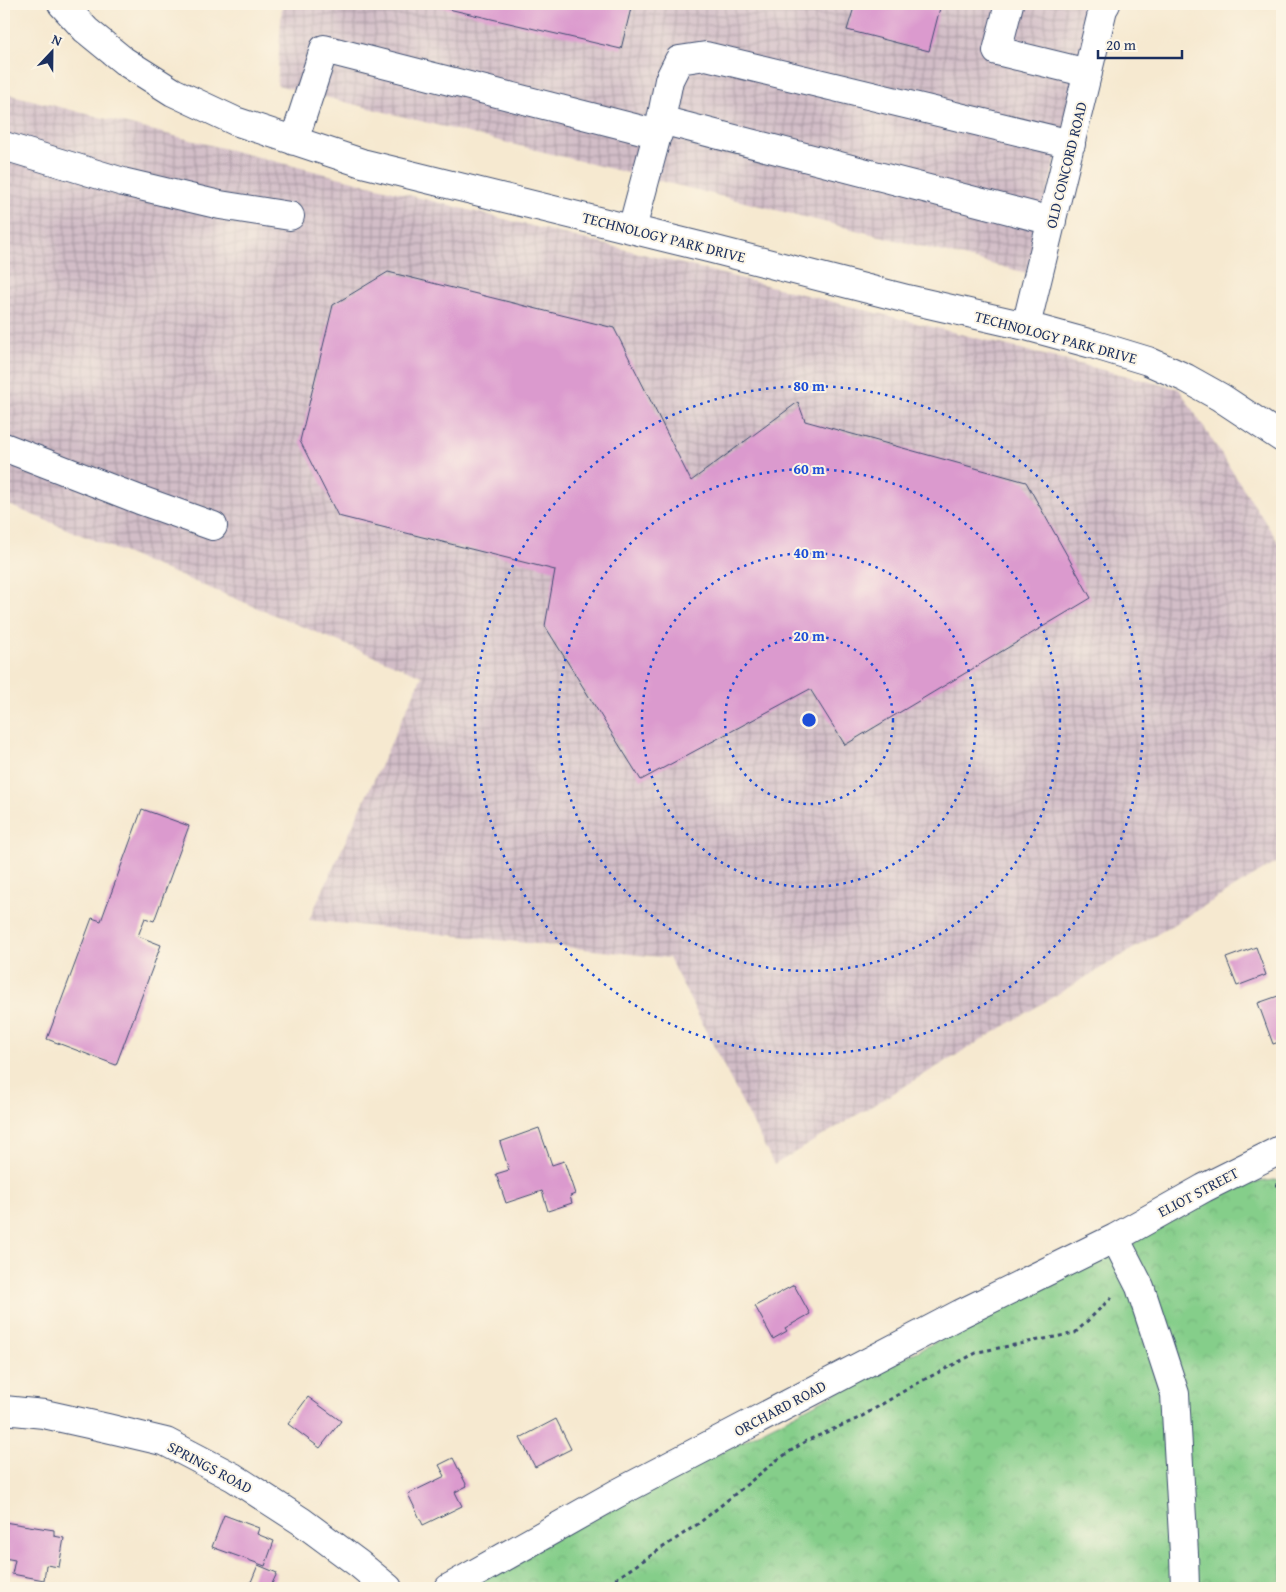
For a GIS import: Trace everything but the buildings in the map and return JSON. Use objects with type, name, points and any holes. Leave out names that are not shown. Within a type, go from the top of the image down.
[{"type":"street","name":"TECHNOLOGY PARK DRIVE","points":[[62,4],[86,30],[124,61],[173,92],[235,121],[362,164],[632,229],[907,299],[1026,326],[1148,361],[1186,378],[1220,397],[1282,438]]},
{"type":"street","points":[[1009,4],[996,51],[1088,72]]},
{"type":"street","name":"OLD CONCORD ROAD","points":[[1026,326],[1103,9],[1106,4]]},
{"type":"street","points":[[294,141],[324,49],[1052,221]]},
{"type":"street","points":[[632,229],[660,127],[668,80],[679,60],[706,56],[1071,144]]},
{"type":"street","points":[[4,146],[123,182],[220,205],[290,216]]},
{"type":"street","points":[[4,447],[131,497],[213,526]]},
{"type":"street","name":"ELIOT STREET","points":[[1116,1238],[1204,1188],[1282,1149]]},
{"type":"street","points":[[1116,1238],[1140,1286],[1175,1394],[1185,1588]]},
{"type":"street","name":"ORCHARD ROAD","points":[[449,1588],[616,1494],[951,1318],[1116,1238]]},
{"type":"street","name":"SPRINGS ROAD","points":[[4,1410],[44,1414],[166,1442],[232,1477],[301,1521],[388,1588]]},
{"type":"path","points":[[602,1588],[698,1524],[777,1460],[806,1441],[859,1418],[914,1385],[978,1352],[1075,1333],[1134,1275]]},
{"type":"shaded area","points":[[282,4],[1094,4],[1027,273],[277,85]]},
{"type":"shaded area","points":[[4,93],[1179,389],[1282,548],[1282,859],[774,1165],[669,958],[309,920],[422,676],[4,503]]},
{"type":"green space","points":[[1282,1179],[1282,1588],[457,1588],[1243,1184]]}]
